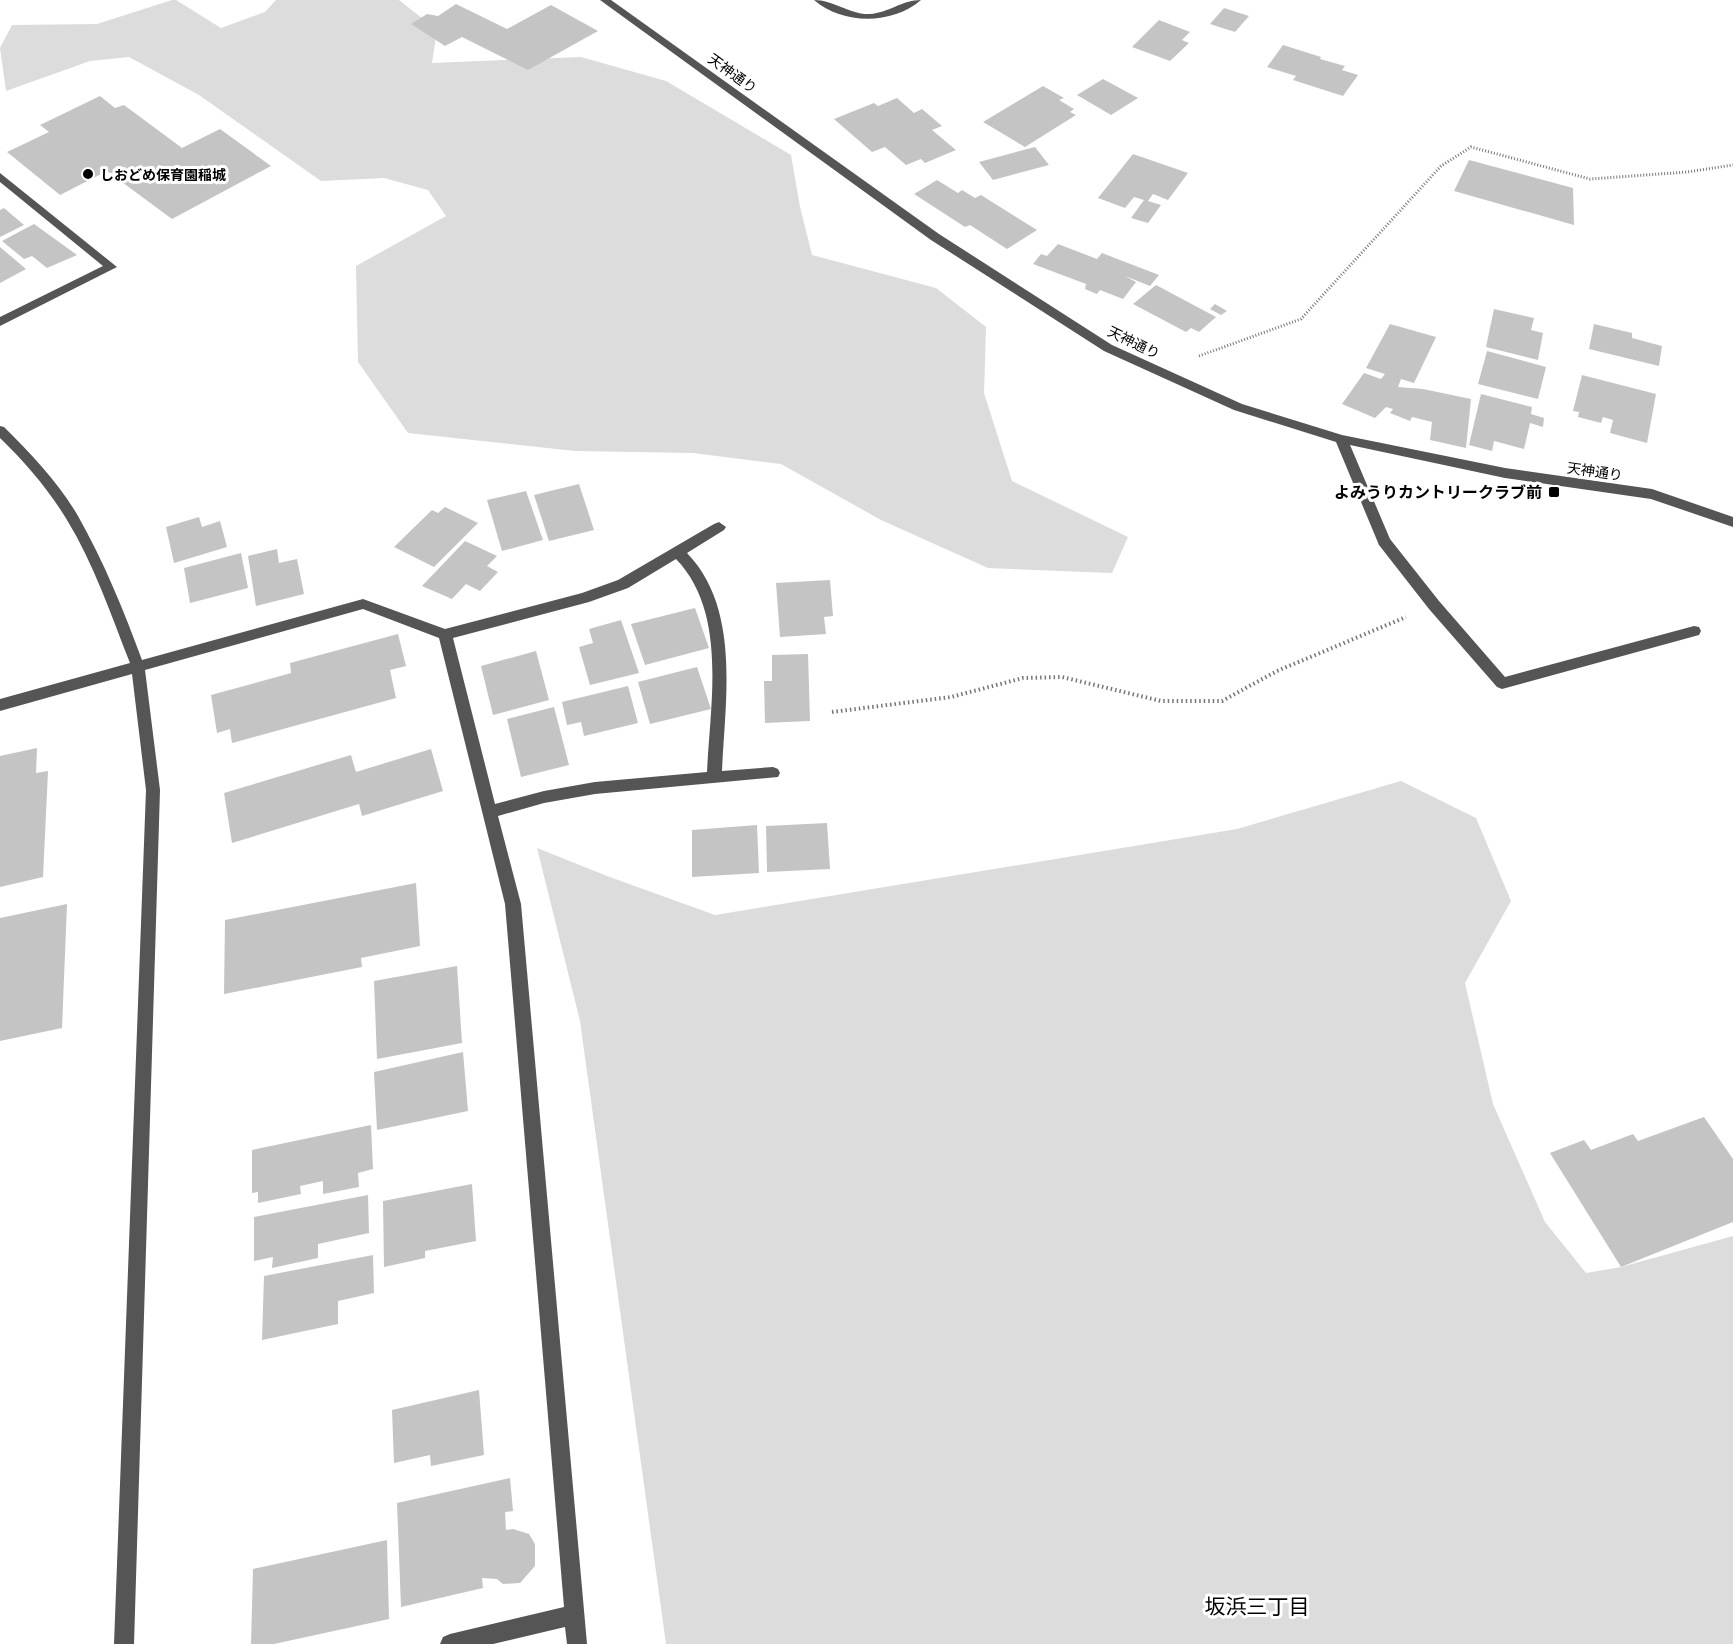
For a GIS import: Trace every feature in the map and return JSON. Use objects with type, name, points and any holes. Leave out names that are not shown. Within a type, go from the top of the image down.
[{"type":"street","name":"天神通り","points":[[605,0],[935,237],[1108,348],[1238,406],[1341,439],[1505,473],[1652,494],[1733,522]]},
{"type":"street","points":[[819,0],[849,15],[864,19],[887,15],[916,0]]},
{"type":"street","points":[[0,176],[111,267],[0,322]]},
{"type":"street","points":[[0,430],[30,460],[72,517],[112,598],[138,667],[153,790],[124,1644]]},
{"type":"street","points":[[1341,439],[1384,541],[1434,605],[1502,683],[1694,632]]},
{"type":"street","points":[[0,705],[363,604],[445,635],[594,595],[623,584],[719,528]]},
{"type":"street","points":[[678,552],[700,578],[713,609],[718,647],[714,778]]},
{"type":"street","points":[[445,635],[513,904],[577,1644]]},
{"type":"street","points":[[491,812],[544,797],[595,788],[773,773]]},
{"type":"street","points":[[450,1644],[574,1615]]},
{"type":"path","points":[[1158,371],[1301,319],[1441,166],[1471,147],[1590,179],[1687,172],[1733,165]]},
{"type":"path","points":[[832,712],[951,697],[1023,678],[1062,677],[1161,701],[1222,701],[1277,671],[1434,605]]},
{"type":"shaded area","points":[[176,0],[221,28],[265,12],[276,0],[399,0],[437,30],[432,63],[581,57],[666,81],[791,155],[800,207],[812,255],[936,288],[986,327],[984,393],[1012,481],[1128,537],[1112,573],[988,568],[881,520],[781,464],[693,453],[575,451],[408,433],[358,362],[356,266],[446,216],[428,190],[384,178],[321,181],[199,95],[129,57],[90,61],[6,91],[0,48],[12,25],[97,24]]},
{"type":"shaded area","points":[[1401,781],[1476,818],[1511,901],[1465,983],[1493,1104],[1545,1222],[1586,1273],[1621,1267],[1733,1236],[1733,1644],[666,1644],[580,1021],[537,848],[715,915],[1237,829]]},
{"type":"building","points":[[456,4],[507,29],[551,5],[598,31],[528,70],[462,37],[445,46],[411,24],[427,14],[438,16]]},
{"type":"building","points":[[1224,8],[1249,16],[1235,32],[1210,24]]},
{"type":"building","points":[[1159,20],[1190,32],[1182,40],[1189,43],[1170,61],[1132,47]]},
{"type":"building","points":[[1283,45],[1345,66],[1342,70],[1358,75],[1343,96],[1293,80],[1296,76],[1267,67]]},
{"type":"building","points":[[1103,79],[1138,98],[1111,115],[1077,95]]},
{"type":"building","points":[[1043,86],[1064,98],[1059,100],[1074,109],[1070,112],[1076,115],[1025,147],[983,122]]},
{"type":"building","name":"しおどめ保育園稲城","points":[[100,96],[115,108],[124,105],[182,148],[220,129],[271,166],[172,219],[107,171],[60,195],[7,152],[49,132],[40,125]]},
{"type":"building","points":[[897,98],[914,113],[922,109],[942,126],[932,130],[956,150],[925,163],[921,159],[906,165],[885,147],[872,152],[834,119],[874,103],[878,106]]},
{"type":"building","points":[[1035,147],[1049,165],[993,180],[979,162]]},
{"type":"building","points":[[1133,154],[1188,173],[1168,200],[1153,194],[1148,201],[1161,205],[1148,223],[1131,218],[1144,200],[1134,197],[1125,208],[1098,198]]},
{"type":"building","points":[[1469,160],[1573,188],[1574,225],[1454,191]]},
{"type":"building","points":[[937,180],[958,193],[962,190],[975,198],[981,195],[1037,230],[1007,249],[970,225],[965,227],[914,194]]},
{"type":"building","points":[[4,208],[24,225],[0,237],[0,210]]},
{"type":"building","points":[[34,224],[77,255],[47,268],[32,256],[24,259],[2,241]]},
{"type":"building","points":[[1058,244],[1097,259],[1102,253],[1159,275],[1150,286],[1125,276],[1136,282],[1123,299],[1100,290],[1097,294],[1085,289],[1086,284],[1033,264],[1041,254],[1047,256]]},
{"type":"building","points":[[0,247],[26,269],[0,283]]},
{"type":"building","points":[[1156,285],[1216,317],[1199,332],[1191,328],[1186,332],[1133,304]]},
{"type":"building","points":[[1215,304],[1227,311],[1221,315],[1210,309]]},
{"type":"building","points":[[1494,309],[1534,318],[1531,330],[1543,333],[1538,360],[1486,347]]},
{"type":"building","points":[[1390,324],[1436,337],[1414,383],[1401,379],[1398,387],[1423,389],[1471,399],[1466,448],[1430,440],[1432,422],[1412,417],[1410,421],[1390,413],[1393,409],[1386,407],[1375,418],[1342,404],[1364,373],[1381,379],[1385,374],[1366,368]]},
{"type":"building","points":[[1594,324],[1632,333],[1632,338],[1662,346],[1659,366],[1589,349]]},
{"type":"building","points":[[1487,351],[1546,367],[1538,399],[1478,384]]},
{"type":"building","points":[[1582,375],[1656,394],[1647,443],[1610,433],[1613,420],[1603,417],[1601,423],[1578,417],[1579,412],[1573,411]]},
{"type":"building","points":[[1481,394],[1532,407],[1531,414],[1544,418],[1543,427],[1530,423],[1524,449],[1494,441],[1492,451],[1469,445]]},
{"type":"building","points":[[579,484],[594,530],[549,541],[534,495]]},
{"type":"building","points":[[526,491],[543,540],[502,551],[487,500]]},
{"type":"building","points":[[445,507],[478,523],[434,567],[394,547],[432,510],[438,513]]},
{"type":"building","points":[[199,517],[202,527],[220,521],[227,547],[174,563],[166,527]]},
{"type":"building","points":[[465,541],[497,556],[487,566],[498,572],[480,591],[466,584],[452,599],[422,586]]},
{"type":"building","points":[[277,549],[279,563],[297,559],[304,594],[256,606],[248,556]]},
{"type":"building","points":[[241,553],[248,588],[190,603],[184,568]]},
{"type":"building","points":[[830,580],[833,616],[824,617],[826,634],[780,637],[776,583]]},
{"type":"building","points":[[695,608],[709,648],[645,665],[631,624]]},
{"type":"building","points":[[621,620],[639,673],[590,685],[579,647],[593,643],[589,629]]},
{"type":"building","points":[[398,634],[406,666],[390,670],[396,698],[232,743],[230,729],[217,733],[211,695],[291,673],[290,663]]},
{"type":"building","points":[[536,651],[549,700],[493,715],[481,666]]},
{"type":"building","points":[[808,654],[810,721],[765,723],[764,681],[772,681],[772,655]]},
{"type":"building","points":[[697,667],[711,709],[650,724],[638,682]]},
{"type":"building","points":[[628,686],[638,723],[584,736],[581,722],[567,725],[562,702]]},
{"type":"building","points":[[554,707],[569,765],[521,777],[507,719]]},
{"type":"building","points":[[37,748],[36,773],[48,771],[43,877],[0,887],[0,756]]},
{"type":"building","points":[[431,749],[443,791],[362,816],[359,804],[232,843],[224,793],[351,755],[356,772]]},
{"type":"building","points":[[827,823],[830,869],[767,872],[766,826]]},
{"type":"building","points":[[757,825],[759,873],[692,877],[692,830]]},
{"type":"building","points":[[416,883],[420,946],[361,958],[362,967],[224,994],[225,920]]},
{"type":"building","points":[[67,904],[62,1028],[0,1041],[0,918]]},
{"type":"building","points":[[457,966],[462,1043],[377,1059],[374,981]]},
{"type":"building","points":[[463,1052],[468,1111],[377,1130],[374,1072]]},
{"type":"building","points":[[1704,1117],[1733,1159],[1733,1222],[1621,1267],[1550,1153],[1584,1140],[1591,1150],[1633,1134],[1638,1141]]},
{"type":"building","points":[[371,1125],[373,1169],[358,1173],[359,1187],[323,1194],[323,1181],[300,1186],[301,1194],[258,1203],[258,1192],[252,1193],[252,1150]]},
{"type":"building","points":[[472,1184],[476,1241],[425,1251],[425,1258],[384,1267],[383,1201]]},
{"type":"building","points":[[368,1195],[369,1233],[318,1244],[318,1258],[272,1268],[273,1257],[254,1261],[254,1217]]},
{"type":"building","points":[[373,1255],[374,1293],[338,1301],[338,1324],[262,1340],[264,1276]]},
{"type":"building","points":[[479,1390],[484,1455],[431,1466],[430,1455],[394,1463],[392,1410]]},
{"type":"building","points":[[510,1478],[513,1511],[505,1512],[506,1530],[513,1529],[529,1534],[535,1544],[535,1566],[520,1583],[503,1584],[497,1579],[482,1578],[483,1588],[401,1607],[397,1503]]},
{"type":"building","points":[[387,1540],[389,1619],[274,1644],[251,1644],[253,1569]]},
{"type":"place","name":"しおどめ保育園稲城","points":[[88,174]]},
{"type":"place","name":"よみうりカントリークラブ前","points":[[1554,492]]},
{"type":"district","name":"坂浜三丁目","points":[[1257,1606]]}]
